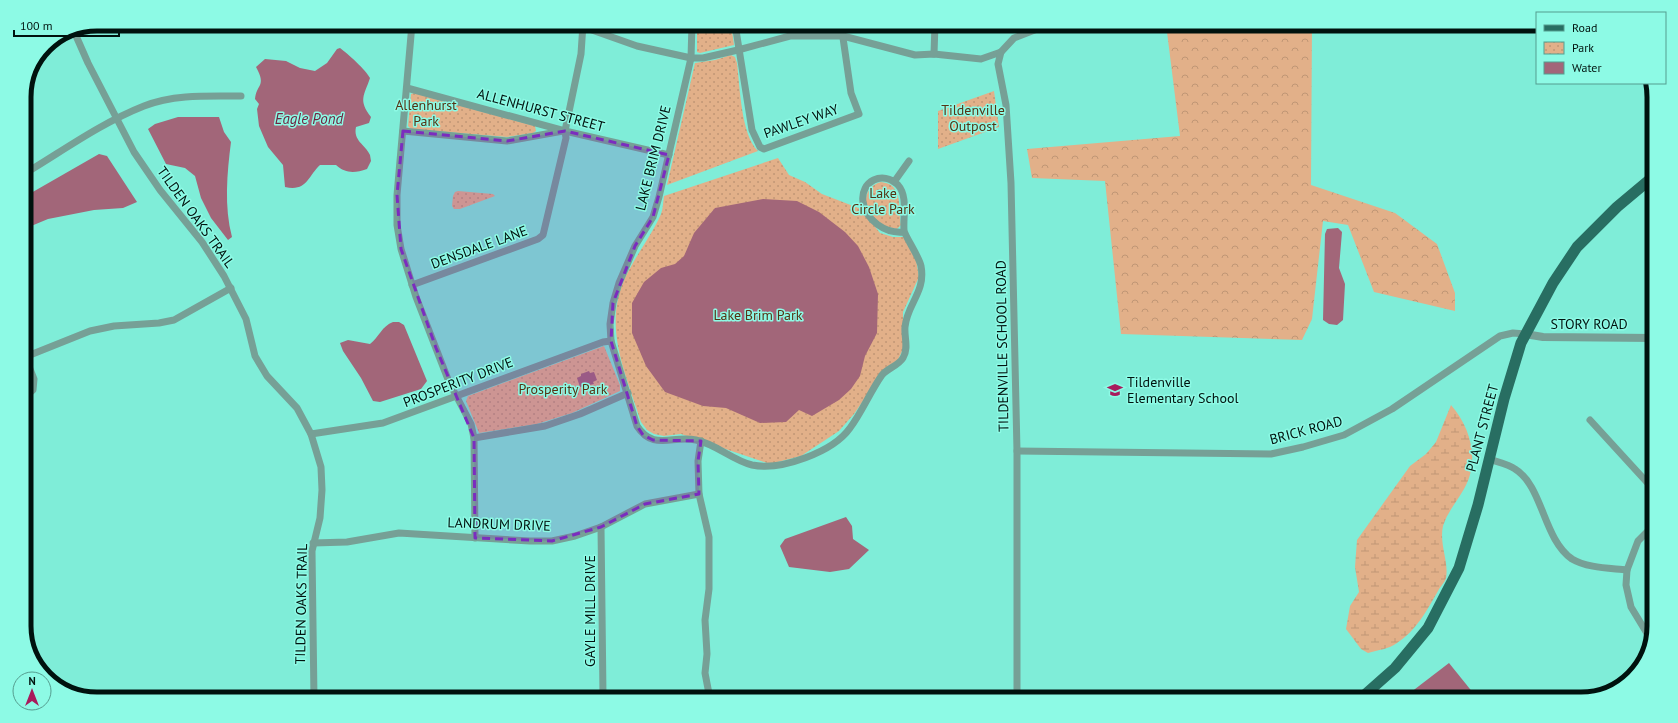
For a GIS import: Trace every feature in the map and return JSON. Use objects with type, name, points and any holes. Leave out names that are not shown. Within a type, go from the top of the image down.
[{"type":"main road","name":"PLANT STREET","points":[[1368,692],[1395,668],[1428,628],[1459,568],[1469,540],[1504,399],[1524,334],[1553,283],[1577,247],[1617,206],[1647,182]]},
{"type":"street","points":[[411,31],[397,195],[397,225],[401,249],[412,285],[449,382],[471,424],[474,438],[475,538]]},
{"type":"street","points":[[403,131],[507,141],[565,131],[581,54],[583,31]]},
{"type":"street","points":[[597,31],[638,46],[691,58],[703,58],[790,36],[843,36],[916,55],[934,54],[981,59],[1001,52],[1014,38],[1032,31]]},
{"type":"street","name":"LAKE BRIM DRIVE","points":[[692,31],[691,58],[669,155],[653,216],[635,246],[619,283],[613,303],[610,324],[611,341],[637,426],[643,435],[652,440],[679,438],[701,441],[736,460],[753,465],[769,467],[787,465],[809,457],[836,441],[849,430],[883,374],[895,367],[904,357],[907,342],[905,329],[907,315],[917,298],[923,282],[921,265],[918,256],[904,232]]},
{"type":"street","name":"PAWLEY WAY","points":[[736,31],[752,130],[760,147],[764,149],[859,114],[851,93],[842,31]]},
{"type":"street","points":[[934,54],[935,31]]},
{"type":"street","name":"TILDEN OAKS TRAIL","points":[[76,35],[116,120],[134,152],[160,190],[202,242],[231,288],[246,319],[255,356],[267,376],[297,408],[311,434],[321,468],[322,490],[320,518],[312,550],[314,692]]},
{"type":"street","name":"TILDENVILLE SCHOOL ROAD","points":[[1001,52],[998,64],[1006,105],[1008,128],[1018,451],[1017,692]]},
{"type":"street","name":"ALLENHURST STREET","points":[[407,88],[565,131],[669,155]]},
{"type":"street","points":[[31,169],[83,135],[144,106],[194,96],[241,96]]},
{"type":"street","name":"DENSDALE LANE","points":[[412,285],[538,239],[543,234],[566,138],[565,131]]},
{"type":"street","points":[[894,182],[909,161]]},
{"type":"street","points":[[882,178],[894,182],[901,190],[904,199],[904,232],[897,233],[874,223],[866,213],[863,201],[866,186],[874,179],[882,178]]},
{"type":"street","points":[[31,353],[90,332],[114,326],[159,323],[174,320],[231,288]]},
{"type":"street","name":"BRICK ROAD","points":[[1018,451],[1271,454],[1303,447],[1344,435],[1392,409],[1500,336],[1513,332],[1524,334]]},
{"type":"street","name":"STORY ROAD","points":[[1524,334],[1544,337],[1647,338]]},
{"type":"street","name":"PROSPERITY DRIVE","points":[[311,434],[383,424],[603,342],[611,341]]},
{"type":"street","points":[[31,372],[34,379],[33,390],[31,392]]},
{"type":"street","points":[[474,438],[545,426],[580,414],[628,393]]},
{"type":"street","points":[[1590,420],[1647,482]]},
{"type":"street","points":[[701,441],[698,461],[699,494],[709,537],[709,589],[706,620],[707,654],[705,673],[709,692]]},
{"type":"street","points":[[1489,459],[1515,469],[1527,481],[1556,541],[1572,559],[1589,565],[1627,570]]},
{"type":"street","name":"LANDRUM DRIVE","points":[[313,543],[347,542],[399,533],[530,541],[552,540],[575,536],[601,527],[645,504],[699,494]]},
{"type":"street","name":"GAYLE MILL DRIVE","points":[[601,527],[603,692]]},
{"type":"street","points":[[1646,633],[1631,607],[1626,585],[1627,570],[1638,541],[1647,532]]},
{"type":"highlighted area","points":[[403,131],[507,141],[565,131],[669,155],[653,217],[635,246],[613,303],[611,341],[637,426],[643,435],[653,440],[701,441],[698,461],[699,494],[645,504],[601,527],[552,541],[475,538],[474,438],[436,348],[401,249],[397,195]]},
{"type":"green space","points":[[697,31],[732,31],[734,45],[700,53],[697,52]]},
{"type":"green space","points":[[1167,31],[1312,31],[1311,185],[1395,213],[1437,244],[1455,293],[1455,311],[1374,292],[1348,225],[1323,221],[1312,319],[1302,340],[1121,334],[1105,181],[1032,178],[1027,149],[1180,136]]},
{"type":"green space","points":[[731,55],[735,57],[737,63],[742,110],[748,134],[752,144],[758,151],[667,185],[695,63],[715,60]]},
{"type":"green space","name":"Tildenville Outpost","points":[[994,91],[999,127],[938,149],[938,111]]},
{"type":"green space","name":"Allenhurst Park","points":[[414,93],[535,126],[536,131],[533,133],[507,137],[411,129],[408,126],[411,94]]},
{"type":"green space","name":"Lake Brim Park","points":[[778,158],[789,175],[805,182],[822,194],[861,209],[880,233],[893,237],[904,237],[915,254],[919,277],[903,312],[903,349],[896,364],[882,373],[854,414],[839,431],[801,456],[770,464],[681,434],[664,436],[654,434],[647,430],[641,422],[628,384],[618,346],[616,309],[621,289],[629,270],[662,212],[664,196]]},
{"type":"green space","name":"Lake Circle Park","points":[[881,182],[893,187],[897,192],[901,225],[897,229],[888,227],[874,219],[870,214],[866,203],[868,192],[875,184]]},
{"type":"green space","points":[[455,192],[493,194],[495,196],[460,209],[454,209],[452,206],[453,196]]},
{"type":"green space","name":"Prosperity Park","points":[[604,346],[620,385],[620,391],[572,413],[537,424],[479,433],[466,401],[468,396]]},
{"type":"green space","points":[[1451,405],[1464,424],[1468,434],[1471,445],[1472,467],[1464,489],[1452,507],[1443,526],[1442,539],[1447,572],[1445,581],[1425,613],[1404,638],[1387,648],[1368,653],[1361,649],[1346,629],[1350,606],[1359,592],[1355,567],[1357,540],[1410,466],[1426,454],[1436,442]]},
{"type":"water","name":"Eagle Pond","points":[[340,48],[361,67],[370,78],[364,94],[363,102],[371,117],[369,123],[356,127],[356,136],[368,151],[371,161],[367,169],[355,172],[343,170],[336,165],[320,165],[303,185],[292,188],[285,187],[283,165],[268,147],[259,126],[257,109],[259,104],[255,99],[261,78],[256,67],[265,59],[286,61],[300,68],[315,71],[327,63],[337,49]]},
{"type":"water","points":[[178,117],[219,117],[224,132],[231,142],[227,178],[227,202],[229,226],[232,237],[228,240],[211,218],[201,198],[195,176],[185,168],[166,164],[148,129],[155,124]]},
{"type":"water","points":[[99,154],[107,156],[137,202],[123,208],[94,210],[48,219],[31,226],[31,193]]},
{"type":"water","name":"Lake Brim Park","points":[[763,199],[797,201],[819,212],[845,232],[858,246],[869,267],[878,294],[877,333],[865,356],[860,376],[851,389],[839,400],[812,416],[799,410],[786,422],[760,423],[726,408],[703,406],[665,392],[646,366],[632,333],[632,303],[644,282],[661,268],[675,264],[684,256],[694,233],[715,208]]},
{"type":"water","points":[[1338,228],[1342,232],[1339,268],[1345,284],[1343,320],[1337,325],[1329,324],[1323,320],[1325,234],[1327,229]]},
{"type":"water","points":[[393,322],[399,322],[404,325],[427,381],[421,389],[380,402],[373,401],[361,378],[343,351],[340,343],[348,340],[370,344],[386,326]]},
{"type":"water","points":[[589,371],[590,373],[594,372],[597,380],[593,382],[594,384],[580,387],[577,378],[581,376],[581,374]]},
{"type":"water","points":[[846,517],[852,526],[853,539],[869,550],[849,569],[830,572],[789,567],[780,546],[785,539]]},
{"type":"water","points":[[1449,663],[1472,692],[1411,692]]},
{"type":"place","name":"Tildenville Elementary School","points":[[1115,390]]}]
